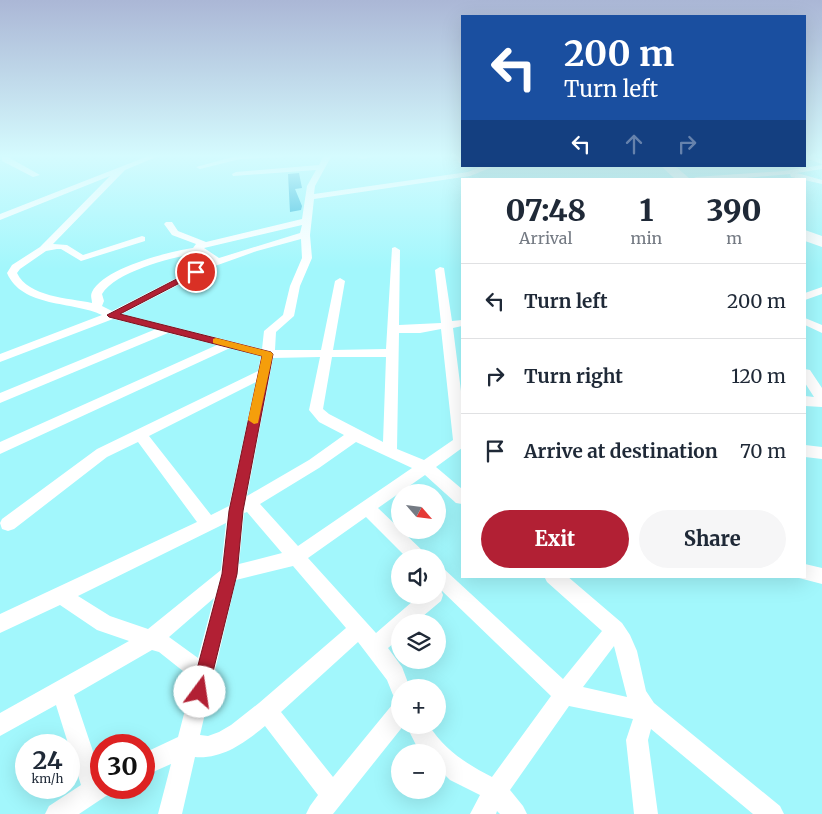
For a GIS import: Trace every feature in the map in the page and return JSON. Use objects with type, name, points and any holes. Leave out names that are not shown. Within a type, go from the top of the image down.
[{"type":"main road","points":[[806,235],[822,242]]},
{"type":"street","points":[[0,217],[61,193]]},
{"type":"street","points":[[98,193],[43,249],[16,267],[12,273],[13,279],[45,297],[96,308],[112,315],[268,354],[326,352],[392,353]]},
{"type":"street","points":[[170,814],[229,574],[268,354],[270,331],[288,316],[295,286],[307,258],[305,235],[310,193]]},
{"type":"street","points":[[309,197],[333,193]]},
{"type":"street","points":[[96,308],[98,301],[96,295],[104,284],[112,279],[166,257],[307,221]]},
{"type":"street","points":[[169,224],[175,234],[202,243],[198,249]]},
{"type":"street","points":[[0,358],[112,315],[218,262],[254,249],[305,235]]},
{"type":"street","points":[[43,249],[59,245],[64,246],[81,258],[142,239]]},
{"type":"street","points":[[198,249],[218,262]]},
{"type":"street","points":[[390,452],[395,250]]},
{"type":"street","points":[[440,270],[461,433]]},
{"type":"street","points":[[340,281],[316,410],[324,418],[355,435],[390,452],[426,466],[461,497]]},
{"type":"street","points":[[806,297],[822,290]]},
{"type":"street","points":[[806,321],[822,329]]},
{"type":"street","points":[[394,328],[420,329],[461,323]]},
{"type":"street","points":[[0,398],[167,329]]},
{"type":"street","points":[[0,448],[229,344]]},
{"type":"street","points":[[8,524],[102,453],[264,372]]},
{"type":"street","points":[[806,375],[822,398]]},
{"type":"street","points":[[806,401],[822,402]]},
{"type":"street","points":[[140,434],[208,524]]},
{"type":"street","points":[[0,624],[242,507],[316,464],[355,435]]},
{"type":"street","points":[[0,725],[152,639],[229,574],[295,558],[461,442]]},
{"type":"street","points":[[806,451],[822,453]]},
{"type":"street","points":[[242,507],[295,558],[359,629],[375,647],[396,679]]},
{"type":"street","points":[[367,508],[410,549]]},
{"type":"street","points":[[806,572],[822,576]]},
{"type":"street","points":[[555,578],[615,630],[629,657],[632,685],[638,700],[646,711],[772,814]]},
{"type":"street","points":[[446,593],[564,694],[646,711]]},
{"type":"street","points":[[60,595],[104,623],[152,639],[172,650],[204,675]]},
{"type":"street","points":[[411,614],[422,604]]},
{"type":"street","points":[[155,760],[186,745],[208,747],[224,742],[239,733],[267,711],[359,629]]},
{"type":"street","points":[[482,814],[564,694],[615,630]]},
{"type":"street","points":[[375,647],[391,633]]},
{"type":"street","points":[[62,690],[90,765]]},
{"type":"street","points":[[267,711],[333,796]]},
{"type":"street","points":[[646,711],[636,740],[646,814]]},
{"type":"street","points":[[318,814],[391,724]]},
{"type":"street","points":[[446,761],[458,772],[496,791],[516,814]]},
{"type":"street","points":[[56,814],[90,792]]},
{"type":"building","points":[[289,193],[297,193],[302,206],[301,210],[290,212]]},
{"type":"slow traffic","points":[[216,341],[268,354],[254,420]]},
{"type":"route","points":[[196,272],[112,315],[268,354],[236,511],[229,574],[200,692]]}]
